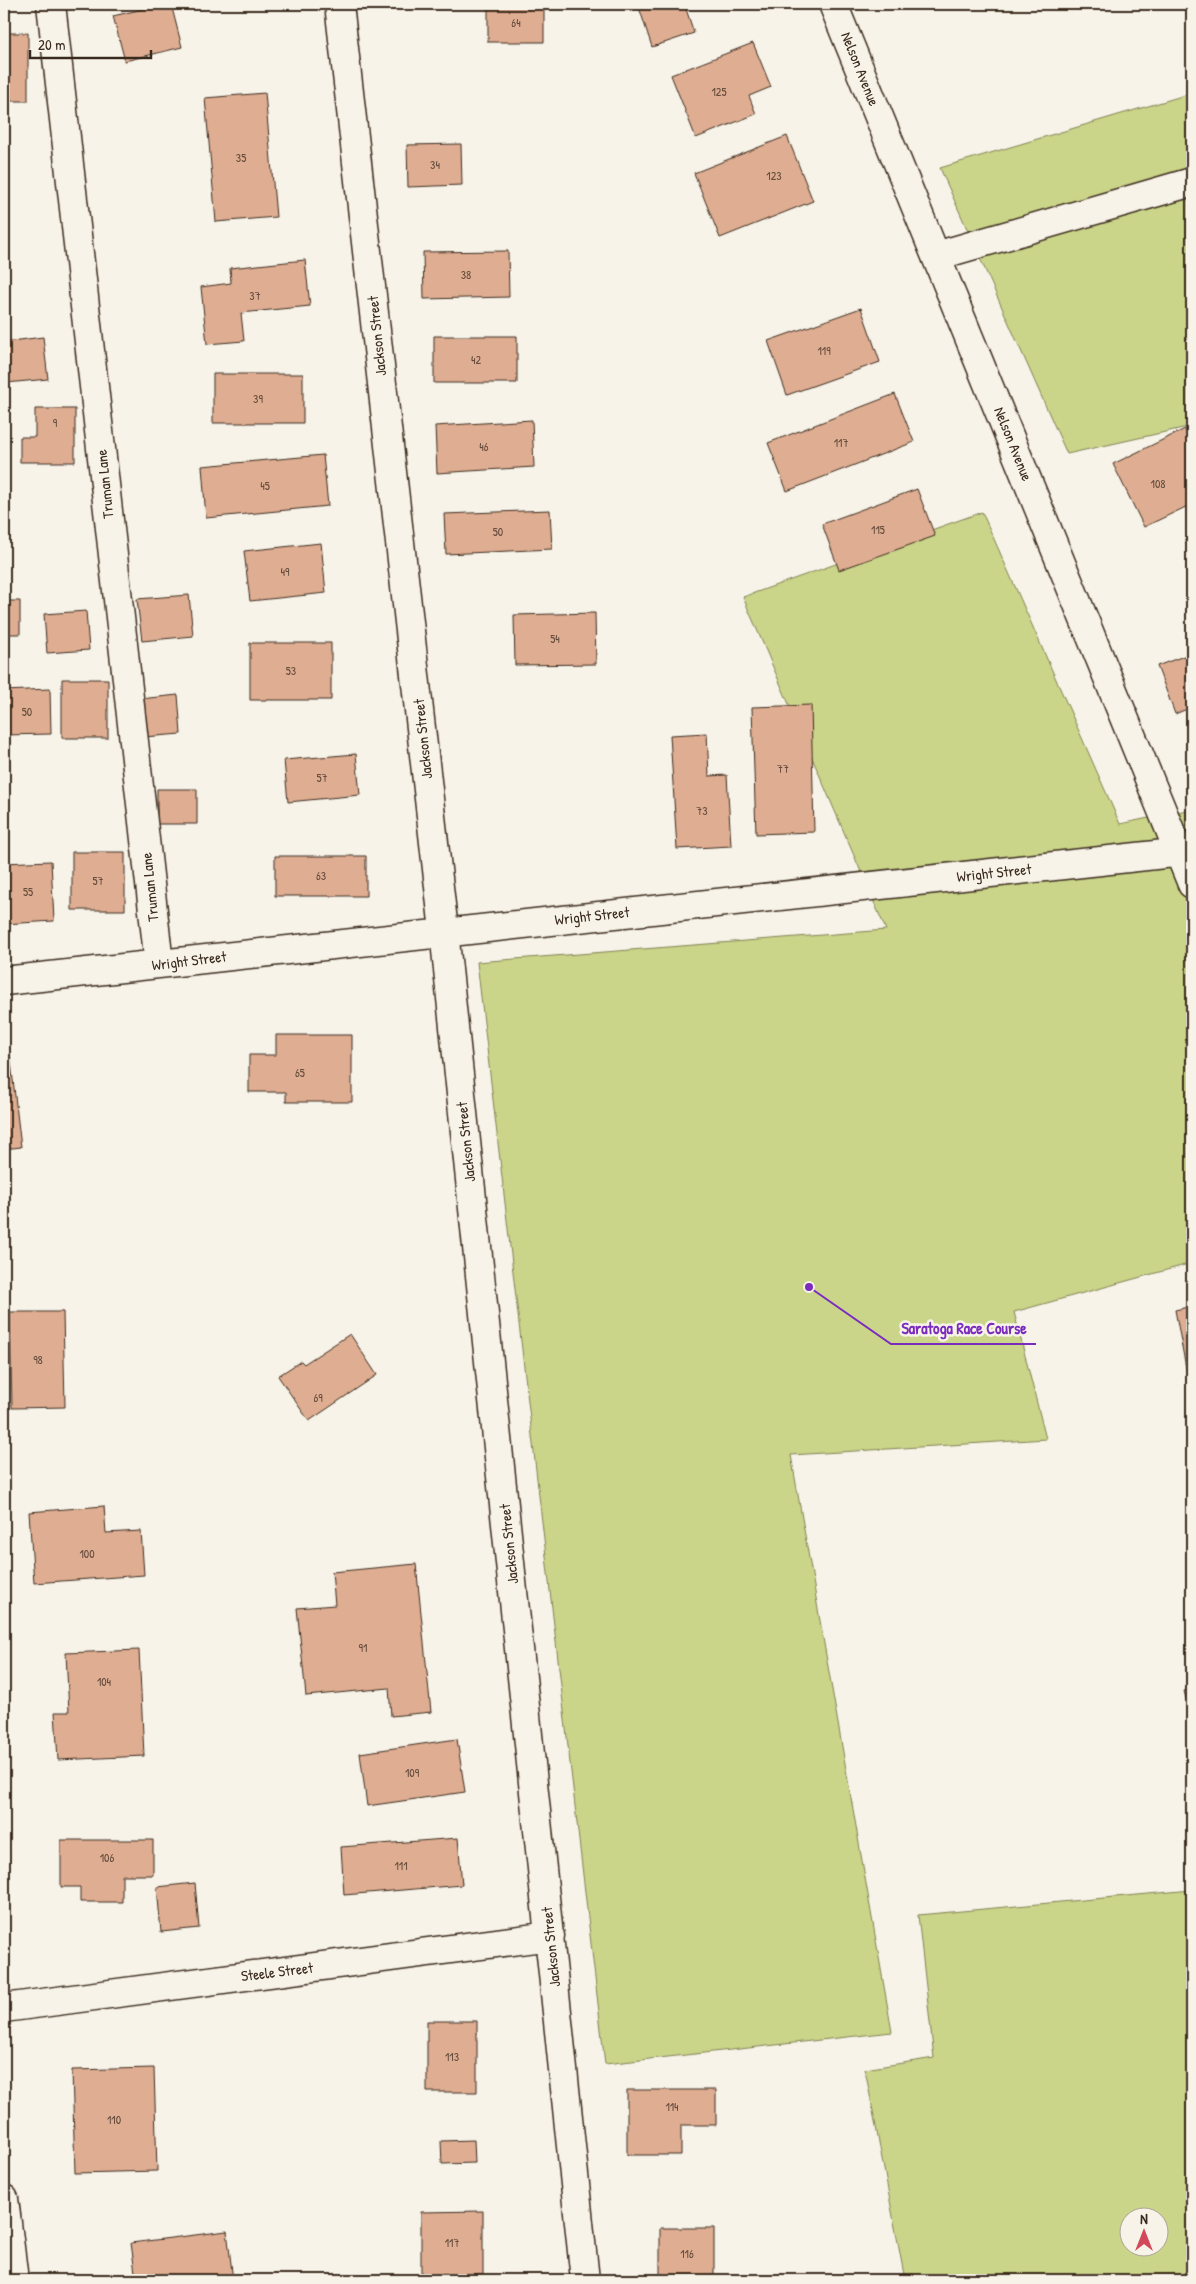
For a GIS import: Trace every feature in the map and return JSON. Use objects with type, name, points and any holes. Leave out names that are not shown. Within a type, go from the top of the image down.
[{"type":"street","name":"Truman Lane","points":[[51,4],[158,964]]},
{"type":"street","name":"Jackson Street","points":[[339,4],[444,931],[585,2280]]},
{"type":"street","name":"Nelson Avenue","points":[[833,4],[936,256],[1186,852],[1192,884]]},
{"type":"street","points":[[936,256],[1192,182]]},
{"type":"street","name":"Wright Street","points":[[4,981],[444,931],[1186,852]]},
{"type":"street","name":"Steele Street","points":[[4,2008],[550,1936]]},
{"type":"street","points":[[4,2199],[14,2280]]},
{"type":"green space","points":[[1192,93],[1192,426],[1067,454],[940,168]]},
{"type":"green space","points":[[982,512],[1120,824],[1192,809],[1192,1263],[1014,1312],[1046,1439],[791,1455],[892,2032],[605,2064],[477,962],[886,930],[743,597]]},
{"type":"green space","points":[[1192,1890],[1192,2280],[905,2280],[865,2069],[934,2058],[918,1915]]},
{"type":"building","points":[[171,4],[182,47],[125,61],[113,16]]},
{"type":"building","points":[[488,4],[544,4],[544,42],[488,42]]},
{"type":"building","points":[[638,4],[701,4],[686,9],[694,33],[652,47]]},
{"type":"building","points":[[4,33],[28,33],[28,101],[4,101]]},
{"type":"building","points":[[753,43],[771,87],[749,96],[756,114],[696,138],[671,75]]},
{"type":"building","points":[[265,93],[276,217],[216,222],[205,98]]},
{"type":"building","points":[[787,136],[813,201],[720,238],[694,173]]},
{"type":"building","points":[[461,144],[462,185],[408,187],[407,145]]},
{"type":"building","points":[[508,251],[509,297],[424,299],[423,252]]},
{"type":"building","points":[[305,260],[310,306],[241,313],[244,341],[207,344],[201,287],[231,283],[230,268]]},
{"type":"building","points":[[861,308],[880,362],[787,395],[768,341]]},
{"type":"building","points":[[434,336],[517,336],[517,383],[434,383]]},
{"type":"building","points":[[43,337],[48,379],[6,383],[4,342]]},
{"type":"building","points":[[213,374],[303,374],[303,423],[213,423]]},
{"type":"building","points":[[895,394],[914,442],[787,491],[768,443]]},
{"type":"building","points":[[35,409],[75,409],[75,462],[20,462],[20,437],[35,437]]},
{"type":"building","points":[[532,420],[534,467],[437,473],[435,426]]},
{"type":"building","points":[[1185,429],[1192,443],[1192,504],[1144,527],[1113,464]]},
{"type":"building","points":[[323,455],[328,506],[206,518],[202,466]]},
{"type":"building","points":[[917,489],[935,536],[839,570],[822,524]]},
{"type":"building","points":[[550,510],[552,549],[446,554],[444,514]]},
{"type":"building","points":[[321,543],[326,593],[250,601],[244,551]]},
{"type":"building","points":[[189,595],[193,636],[142,641],[137,599]]},
{"type":"building","points":[[4,601],[20,601],[20,634],[4,634]]},
{"type":"building","points":[[86,611],[89,650],[47,653],[44,614]]},
{"type":"building","points":[[595,613],[596,664],[515,665],[514,615]]},
{"type":"building","points":[[250,643],[331,643],[331,700],[250,700]]},
{"type":"building","points":[[1192,653],[1192,707],[1175,714],[1157,666]]},
{"type":"building","points":[[62,679],[108,679],[108,738],[62,738]]},
{"type":"building","points":[[50,689],[51,734],[4,735],[4,691]]},
{"type":"building","points":[[178,695],[181,734],[144,737],[140,699]]},
{"type":"building","points":[[811,705],[814,832],[756,834],[752,707]]},
{"type":"building","points":[[707,733],[709,776],[727,775],[731,846],[677,849],[670,735]]},
{"type":"building","points":[[356,754],[360,795],[288,802],[284,760]]},
{"type":"building","points":[[157,789],[197,789],[197,824],[157,824]]},
{"type":"building","points":[[72,852],[125,852],[125,910],[72,910]]},
{"type":"building","points":[[275,856],[366,856],[366,896],[275,896]]},
{"type":"building","points":[[51,861],[54,921],[4,924],[4,863]]},
{"type":"building","points":[[276,1035],[352,1035],[352,1102],[286,1102],[286,1092],[249,1092],[249,1055],[276,1055]]},
{"type":"building","points":[[4,1054],[10,1054],[21,1147],[4,1149]]},
{"type":"building","points":[[1192,1306],[1192,1399],[1175,1310]]},
{"type":"building","points":[[10,1312],[63,1312],[65,1407],[12,1408]]},
{"type":"building","points":[[350,1334],[377,1375],[309,1421],[278,1376],[301,1361],[304,1364]]},
{"type":"building","points":[[104,1506],[106,1533],[141,1531],[144,1575],[34,1583],[29,1512]]},
{"type":"building","points":[[416,1564],[431,1712],[391,1716],[389,1688],[306,1696],[297,1608],[335,1605],[332,1572]]},
{"type":"building","points":[[139,1650],[144,1756],[58,1760],[55,1712],[69,1712],[66,1653]]},
{"type":"building","points":[[1192,1689],[1192,1721],[1184,1691]]},
{"type":"building","points":[[457,1739],[465,1792],[367,1806],[360,1753]]},
{"type":"building","points":[[458,1838],[462,1885],[344,1895],[341,1847]]},
{"type":"building","points":[[61,1840],[153,1840],[153,1875],[122,1875],[122,1902],[80,1902],[80,1887],[61,1887]]},
{"type":"building","points":[[195,1883],[199,1928],[161,1932],[157,1887]]},
{"type":"building","points":[[427,2021],[477,2021],[477,2092],[427,2092]]},
{"type":"building","points":[[154,2068],[157,2171],[75,2173],[72,2070]]},
{"type":"building","points":[[627,2090],[716,2090],[716,2125],[681,2125],[681,2155],[627,2155]]},
{"type":"building","points":[[474,2140],[475,2163],[442,2164],[441,2141]]},
{"type":"building","points":[[483,2211],[483,2274],[421,2275],[421,2212]]},
{"type":"building","points":[[660,2228],[714,2228],[714,2280],[660,2280]]},
{"type":"building","points":[[227,2231],[233,2280],[136,2280],[131,2243]]},
{"type":"place","name":"Saratoga Race Course","points":[[809,1287]]}]
